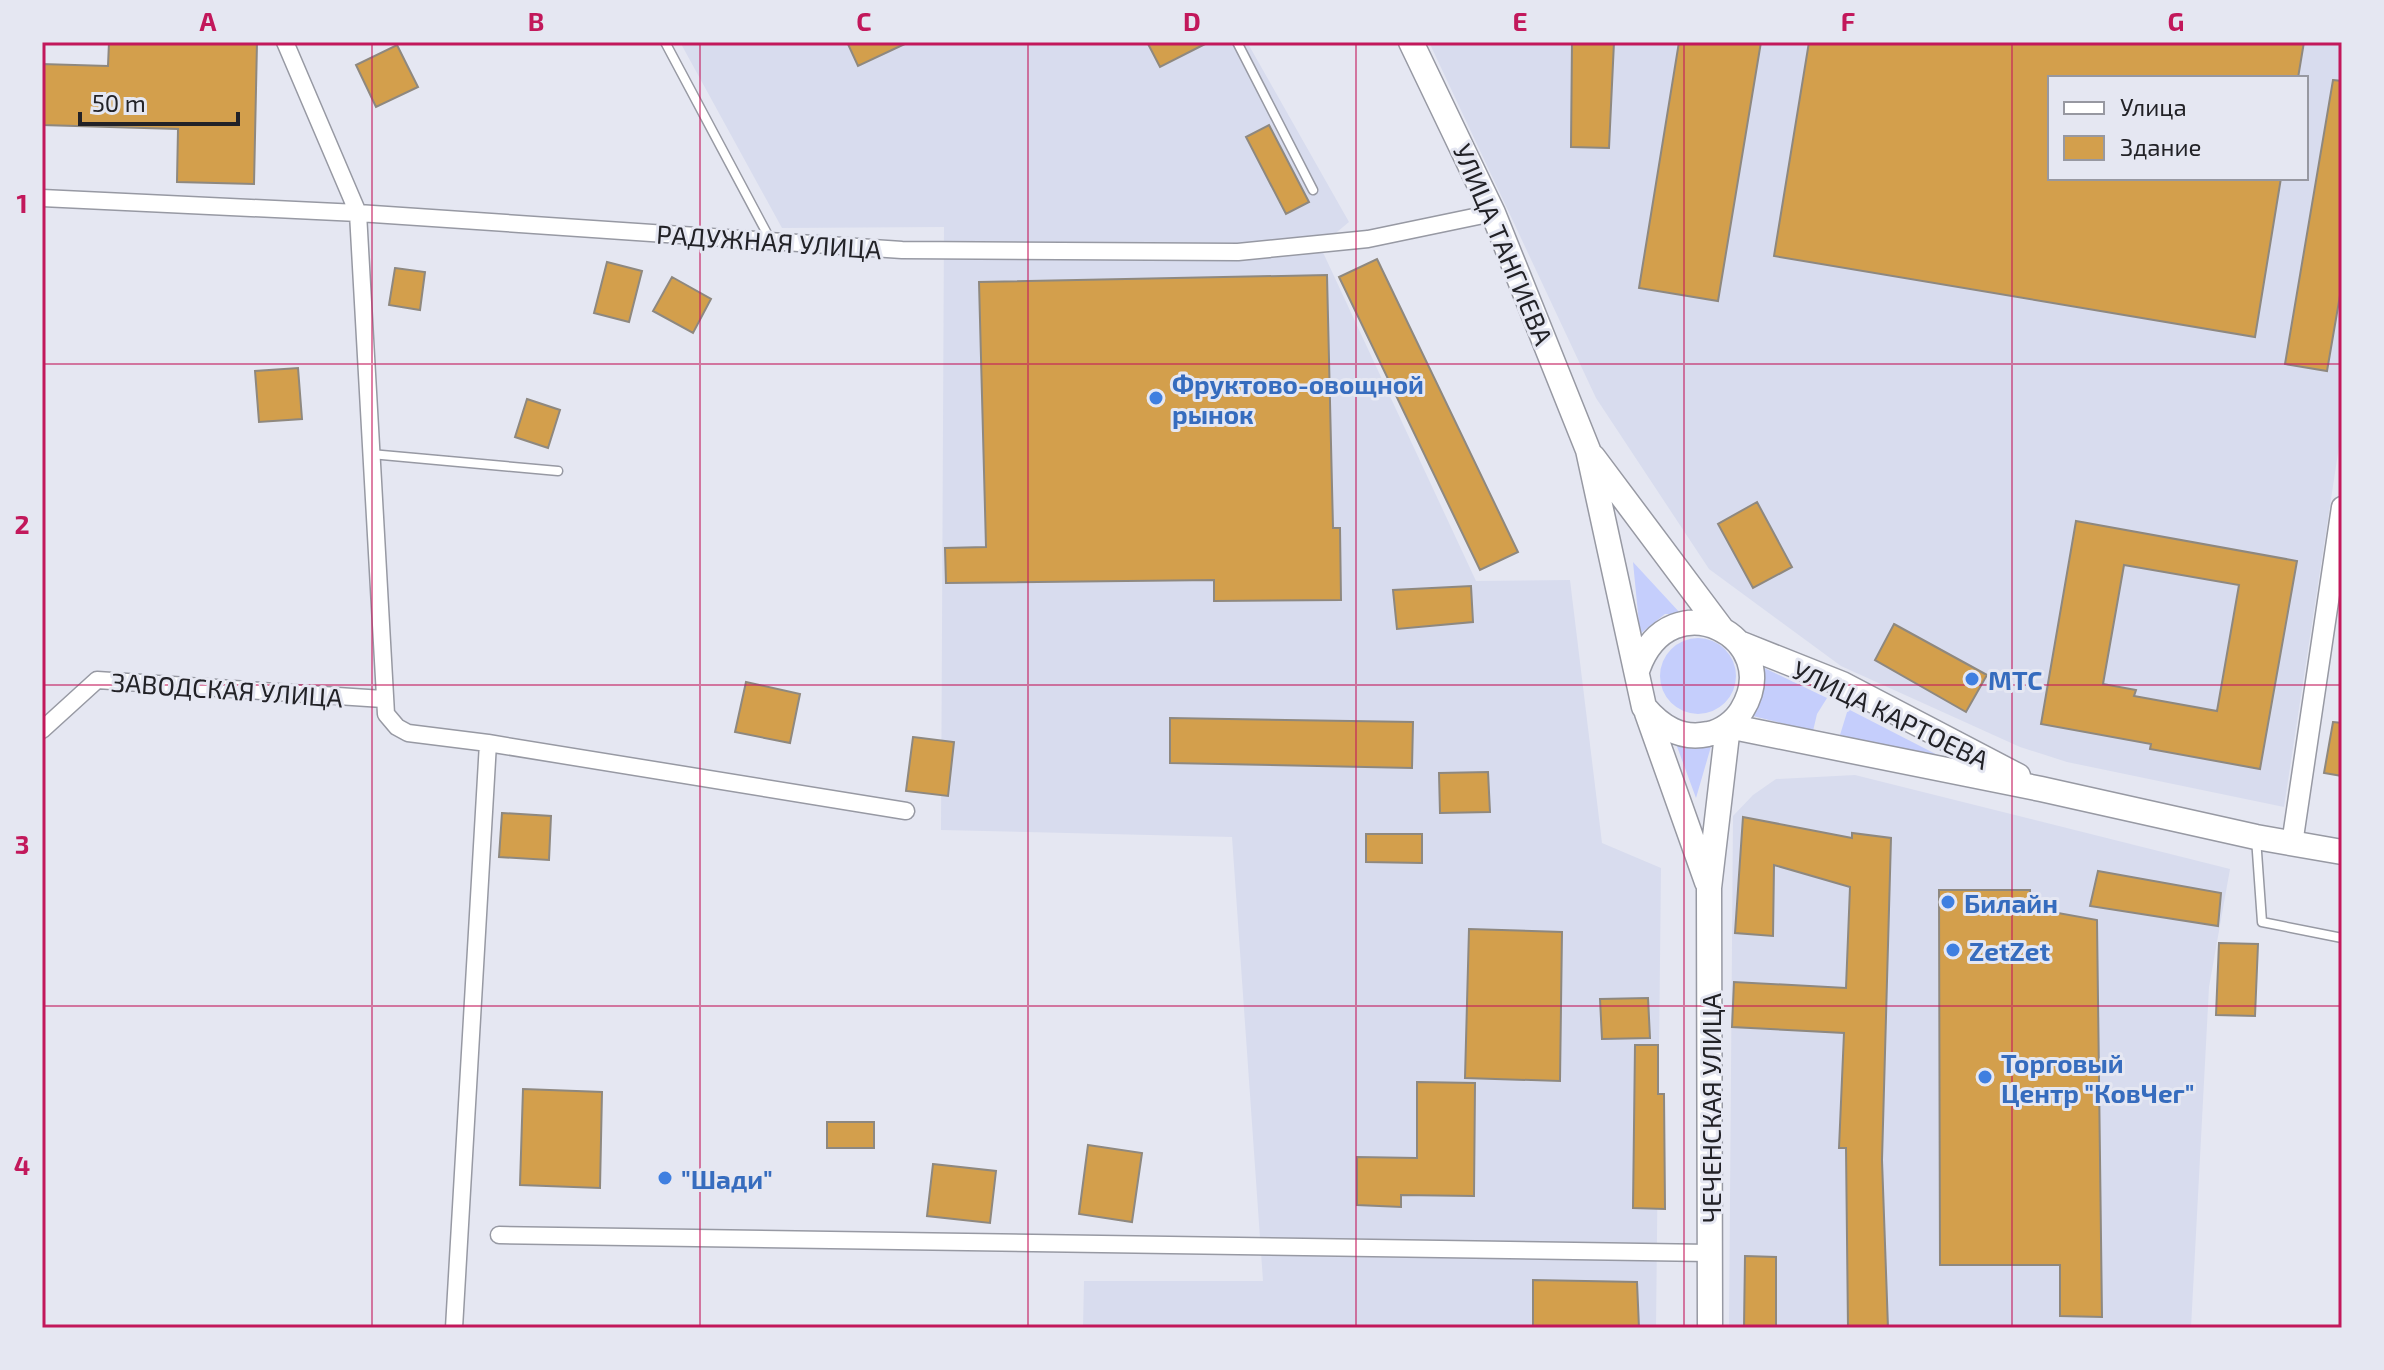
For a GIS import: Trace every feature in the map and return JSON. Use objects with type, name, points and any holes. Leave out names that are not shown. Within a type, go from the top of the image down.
[{"type":"main road","name":"УЛИЦА ТАНГИЕВА","points":[[1411,42],[1493,213],[1588,450]]},
{"type":"main road","points":[[1588,450],[1747,657],[1751,687],[1739,715],[1728,726],[1710,734],[1691,736],[1673,732],[1657,722],[1644,707],[1638,688],[1638,668],[1588,450]]},
{"type":"main road","points":[[1638,668],[1655,637],[1669,627],[1686,622],[1730,636]]},
{"type":"main road","name":"УЛИЦА КАРТОЕВА","points":[[1730,636],[1842,684],[2041,789]]},
{"type":"main road","name":"ЧЕЧЕНСКАЯ УЛИЦА","points":[[1644,707],[1709,888]]},
{"type":"main road","name":"УЛИЦА КАРТОЕВА","points":[[1728,726],[2041,789],[2256,837],[2342,852]]},
{"type":"main road","name":"ЧЕЧЕНСКАЯ УЛИЦА","points":[[1710,1328],[1709,888],[1728,726]]},
{"type":"street","points":[[285,42],[358,213],[386,714],[397,727],[408,733],[488,743],[906,811]]},
{"type":"street","name":"РАДУЖНАЯ УЛИЦА","points":[[42,198],[358,213],[902,250],[1238,252],[1368,239],[1493,213]]},
{"type":"street","points":[[2292,844],[2342,507]]},
{"type":"street","name":"ЗАВОДСКАЯ УЛИЦА","points":[[42,730],[97,680],[383,699]]},
{"type":"street","points":[[454,1328],[488,743]]},
{"type":"street","points":[[499,1235],[1710,1253]]},
{"type":"lane","points":[[665,42],[771,241]]},
{"type":"lane","points":[[1237,42],[1313,190]]},
{"type":"lane","points":[[370,454],[558,471]]},
{"type":"lane","points":[[2256,837],[2262,922],[2342,938]]},
{"type":"shaded area","points":[[680,42],[1247,42],[1349,222],[1320,246],[1476,581],[1570,580],[1602,843],[1661,868],[1656,1328],[1083,1328],[1084,1281],[1263,1281],[1232,837],[941,830],[944,227],[782,228]]},
{"type":"shaded area","points":[[1429,42],[2342,42],[2342,427],[2284,807],[2067,762],[2020,747],[1841,666],[1709,569],[1596,398]]},
{"type":"shaded area","points":[[1633,562],[1681,614],[1665,614],[1640,634]]},
{"type":"shaded area","points":[[1698,638],[1713,641],[1725,649],[1733,661],[1736,676],[1733,691],[1725,703],[1713,711],[1698,714],[1683,711],[1671,703],[1663,691],[1660,676],[1663,661],[1671,649],[1683,641]]},
{"type":"shaded area","points":[[1760,666],[1827,698],[1817,714],[1813,731],[1749,715],[1763,687]]},
{"type":"shaded area","points":[[1848,709],[1957,765],[1840,735]]},
{"type":"shaded area","points":[[1675,741],[1712,743],[1696,798]]},
{"type":"shaded area","points":[[1855,775],[2230,869],[2209,987],[2191,1328],[1729,1328],[1733,816],[1753,795],[1776,779]]},
{"type":"building","points":[[109,42],[257,42],[254,184],[177,182],[178,129],[42,125],[42,64],[108,66]]},
{"type":"building","points":[[847,42],[909,42],[858,66]]},
{"type":"building","points":[[1147,42],[1209,42],[1160,67]]},
{"type":"building","points":[[1572,42],[1614,42],[1609,148],[1571,147]]},
{"type":"building","points":[[1679,42],[1761,42],[1718,301],[1639,288]]},
{"type":"building","points":[[1809,42],[2304,42],[2298,76],[2048,76],[2048,180],[2281,180],[2255,337],[1774,256]]},
{"type":"building","points":[[397,45],[418,87],[376,107],[356,65]]},
{"type":"building","points":[[2333,80],[2342,81],[2342,284],[2327,371],[2285,364]]},
{"type":"building","points":[[1269,125],[1309,202],[1286,214],[1246,137]]},
{"type":"building","points":[[1377,259],[1518,552],[1480,570],[1339,277]]},
{"type":"building","points":[[607,262],[642,271],[629,322],[594,313]]},
{"type":"building","points":[[395,268],[425,272],[420,310],[389,305]]},
{"type":"building","name":"Фруктово-овощной рынок","points":[[1327,275],[1333,528],[1340,528],[1341,600],[1214,601],[1214,580],[946,583],[945,548],[986,547],[979,282]]},
{"type":"building","points":[[672,277],[711,299],[693,333],[653,311]]},
{"type":"building","points":[[298,368],[302,419],[259,422],[255,371]]},
{"type":"building","points":[[527,399],[560,410],[548,448],[515,437]]},
{"type":"building","points":[[1757,502],[1792,567],[1753,588],[1718,524]]},
{"type":"building","points":[[2076,521],[2297,561],[2260,769],[2150,749],[2151,744],[2041,724]],"holes":[[[2124,565],[2239,585],[2217,711],[2134,696],[2136,690],[2103,684]]]},
{"type":"building","points":[[1471,586],[1473,622],[1397,629],[1393,590]]},
{"type":"building","points":[[1894,624],[1987,675],[1966,712],[1875,660]]},
{"type":"building","points":[[746,682],[800,694],[790,743],[735,732]]},
{"type":"building","points":[[1170,718],[1413,722],[1412,768],[1170,763]]},
{"type":"building","points":[[2333,722],[2342,723],[2342,776],[2324,773]]},
{"type":"building","points":[[913,737],[954,742],[948,796],[906,791]]},
{"type":"building","points":[[1488,772],[1490,812],[1440,813],[1439,773]]},
{"type":"building","points":[[502,813],[551,816],[549,860],[499,857]]},
{"type":"building","points":[[1743,817],[1852,838],[1852,833],[1891,838],[1882,1160],[1888,1328],[1848,1328],[1846,1148],[1839,1148],[1844,1033],[1732,1027],[1734,982],[1846,988],[1850,887],[1774,865],[1773,936],[1735,933]]},
{"type":"building","points":[[1366,834],[1422,834],[1422,863],[1366,862]]},
{"type":"building","points":[[2098,871],[2221,893],[2218,926],[2090,906]]},
{"type":"building","points":[[1939,890],[2030,890],[2030,908],[2097,920],[2102,1317],[2060,1316],[2060,1265],[1940,1265]]},
{"type":"building","points":[[1469,929],[1562,932],[1560,1081],[1465,1078]]},
{"type":"building","points":[[2219,943],[2258,944],[2255,1016],[2216,1015]]},
{"type":"building","points":[[1648,998],[1650,1038],[1602,1039],[1600,999]]},
{"type":"building","points":[[1635,1045],[1658,1045],[1658,1094],[1664,1094],[1665,1209],[1633,1208]]},
{"type":"building","points":[[1417,1082],[1475,1083],[1474,1196],[1401,1195],[1401,1207],[1357,1205],[1357,1157],[1417,1158]]},
{"type":"building","points":[[523,1089],[602,1092],[600,1188],[520,1185]]},
{"type":"building","points":[[827,1122],[874,1122],[874,1148],[827,1148]]},
{"type":"building","points":[[1088,1145],[1142,1153],[1132,1222],[1079,1214]]},
{"type":"building","points":[[933,1164],[996,1171],[990,1223],[927,1216]]},
{"type":"building","points":[[1745,1256],[1776,1257],[1776,1328],[1744,1328]]},
{"type":"building","points":[[1533,1280],[1637,1282],[1639,1328],[1533,1328]]},
{"type":"place","name":"Фруктово-овощной рынок","points":[[1156,398]]},
{"type":"place","name":"МТС","points":[[1972,679]]},
{"type":"place","name":"Билайн","points":[[1948,902]]},
{"type":"place","name":"ZetZet","points":[[1953,950]]},
{"type":"place","name":"Торговый Центр \"КовЧег\"","points":[[1985,1077]]},
{"type":"place","name":"\"Шади\"","points":[[665,1178]]}]
